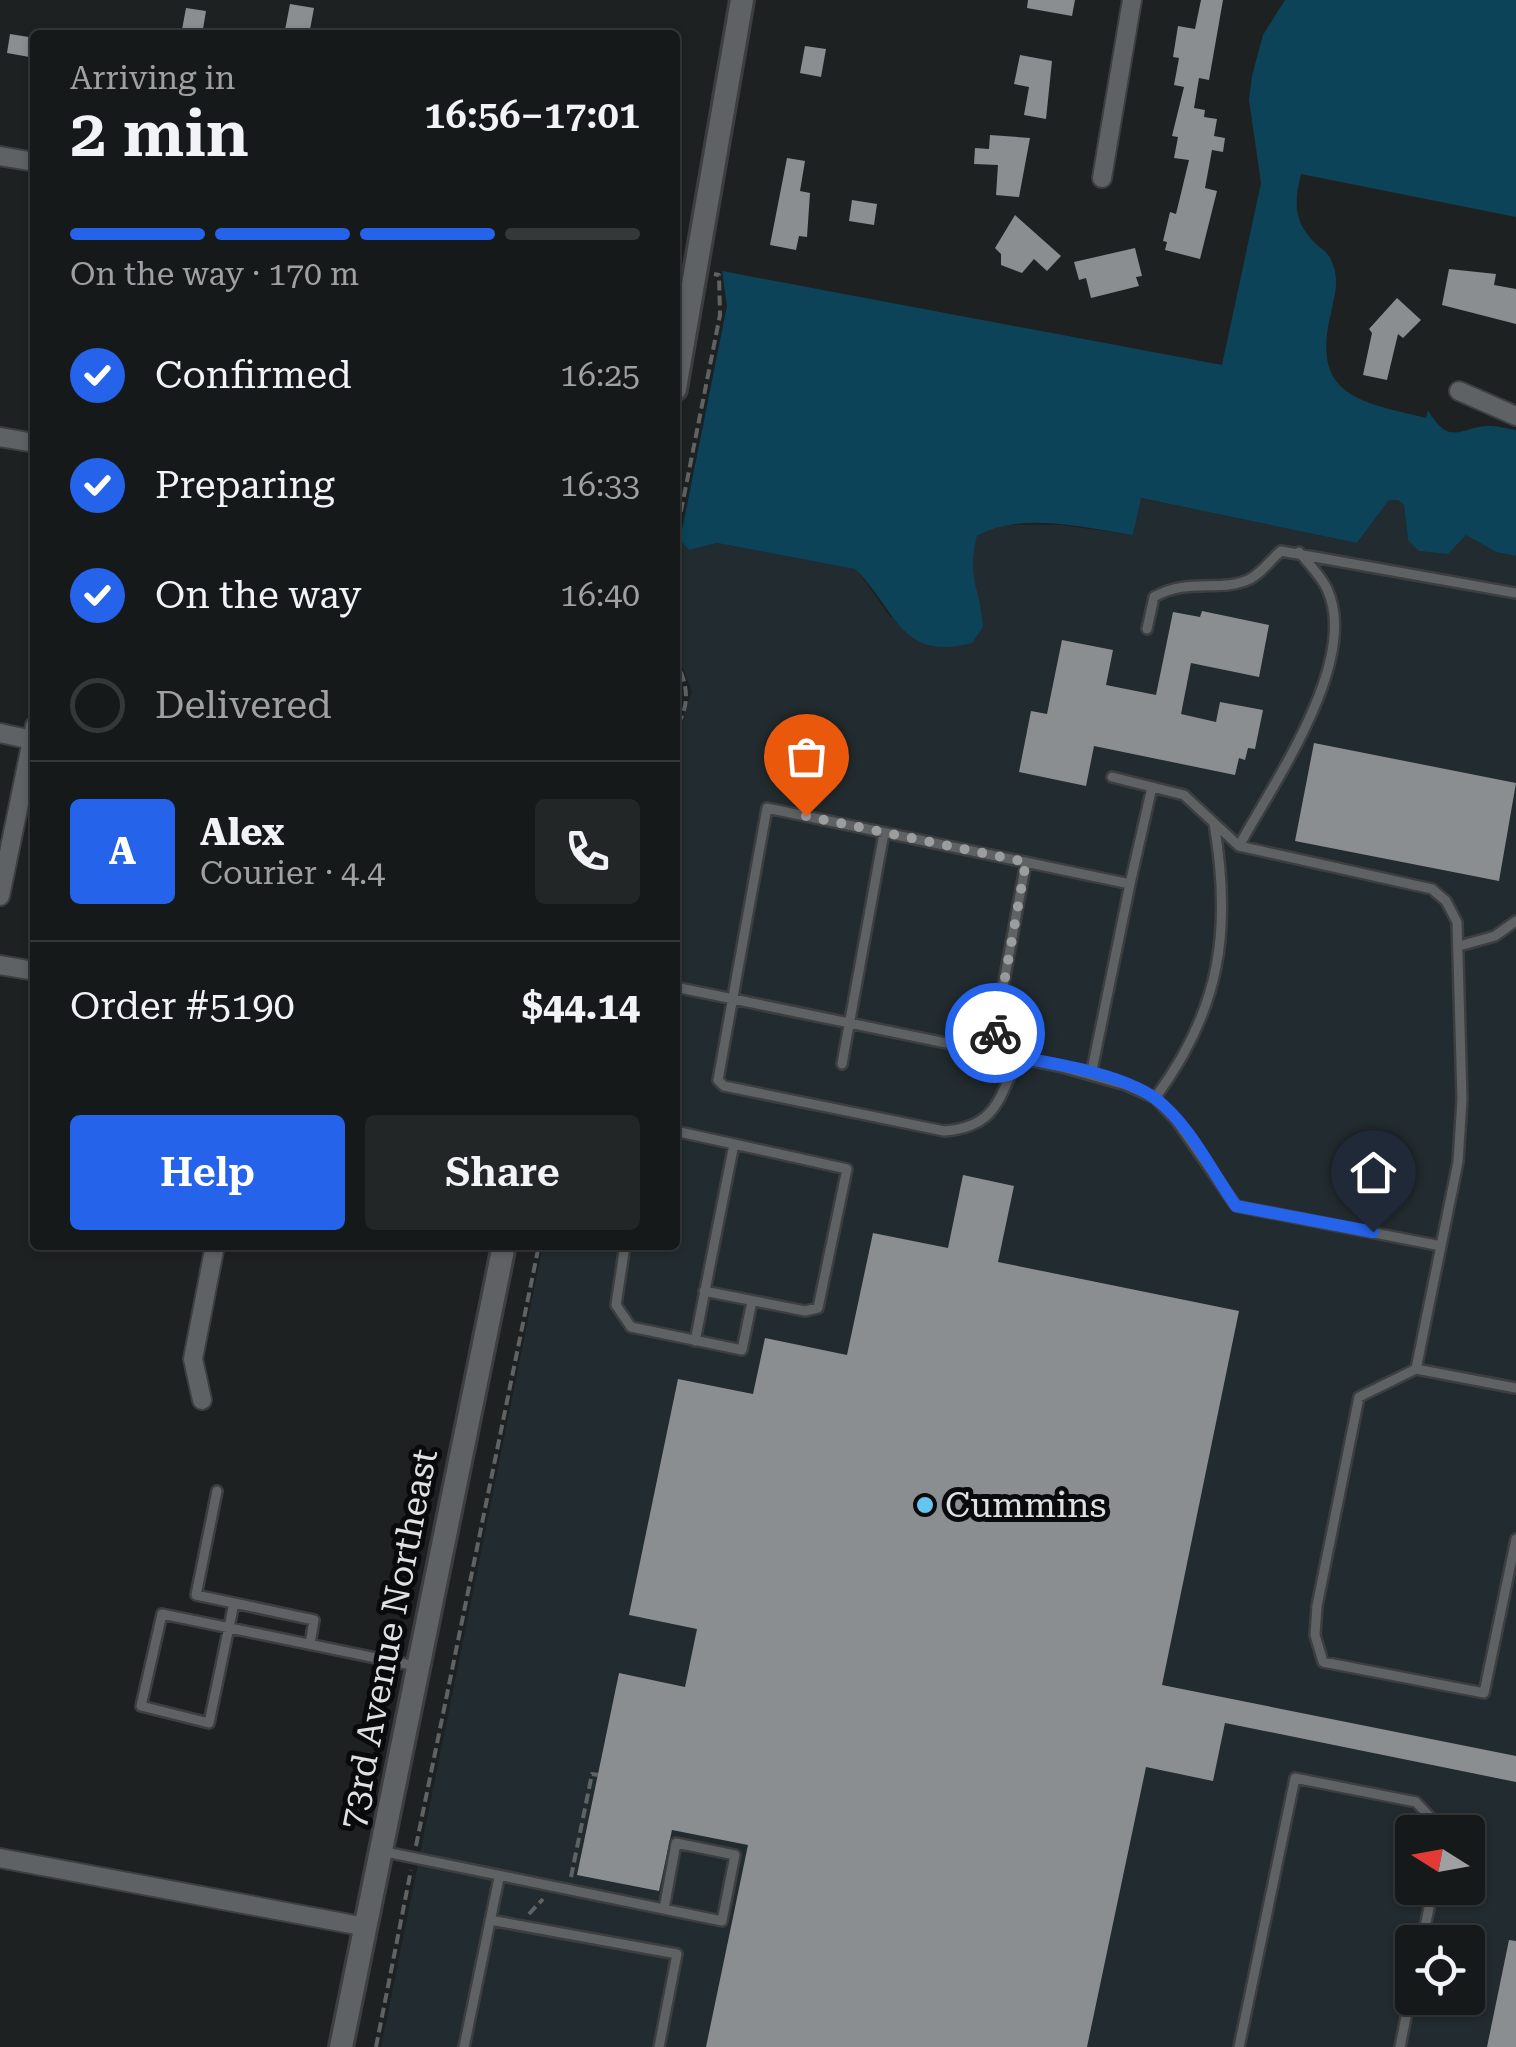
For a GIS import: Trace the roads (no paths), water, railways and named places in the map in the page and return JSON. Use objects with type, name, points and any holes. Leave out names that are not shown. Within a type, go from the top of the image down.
[{"type":"street","points":[[680,332],[684,286],[742,0]]},
{"type":"street","points":[[1102,178],[1132,0]]},
{"type":"street","points":[[0,156],[30,161]]},
{"type":"street","points":[[1459,391],[1516,416]]},
{"type":"street","points":[[0,436],[30,442]]},
{"type":"street","points":[[0,733],[30,733]]},
{"type":"street","points":[[0,896],[30,752]]},
{"type":"street","points":[[0,965],[30,970]]},
{"type":"street","points":[[202,1400],[193,1359],[215,1250]]},
{"type":"street","name":"73rd Avenue Northeast","points":[[341,2047],[503,1250]]},
{"type":"street","points":[[0,1858],[366,1928]]},
{"type":"lane","points":[[1147,629],[1154,598],[1170,588],[1241,582],[1262,571],[1280,551],[1516,593]]},
{"type":"lane","points":[[1239,846],[1314,710],[1329,659],[1332,607],[1327,587],[1299,552]]},
{"type":"lane","points":[[1112,778],[1184,795],[1239,846],[1432,889],[1446,901],[1457,922],[1462,1099],[1458,1162],[1416,1369]]},
{"type":"lane","points":[[1091,1075],[1152,786]]},
{"type":"lane","points":[[1018,1057],[994,1110],[980,1124],[944,1131],[724,1086],[718,1072],[767,808],[1130,884]]},
{"type":"lane","points":[[1155,1098],[1198,1030],[1219,962],[1222,882],[1214,820]]},
{"type":"lane","points":[[842,1064],[884,832]]},
{"type":"lane","points":[[991,1052],[1026,862]]},
{"type":"lane","points":[[1459,946],[1495,936],[1516,921]]},
{"type":"lane","points":[[680,989],[1091,1075],[1155,1098],[1176,1120],[1236,1206],[1441,1246]]},
{"type":"lane","points":[[680,1132],[847,1169],[822,1303],[805,1311],[704,1291]]},
{"type":"lane","points":[[695,1341],[734,1144]]},
{"type":"lane","points":[[624,1250],[616,1291],[621,1318],[631,1328],[742,1350],[752,1300]]},
{"type":"lane","points":[[1516,1388],[1416,1369],[1359,1397],[1316,1606],[1314,1636],[1323,1662],[1484,1693],[1516,1538]]},
{"type":"lane","points":[[216,1491],[196,1594],[314,1620],[310,1644]]},
{"type":"lane","points":[[234,1603],[228,1628],[209,1723],[141,1706],[162,1614],[228,1628],[310,1644],[418,1667]]},
{"type":"lane","points":[[1239,2047],[1294,1778],[1416,1802],[1428,1815]]},
{"type":"lane","points":[[381,1851],[722,1921],[734,1855],[676,1844],[664,1909]]},
{"type":"lane","points":[[464,2047],[499,1878]]},
{"type":"lane","points":[[490,1920],[678,1954],[659,2047]]},
{"type":"lane","points":[[1400,2047],[1406,2015]]},
{"type":"place","name":"Cummins","points":[[925,1505]]}]
